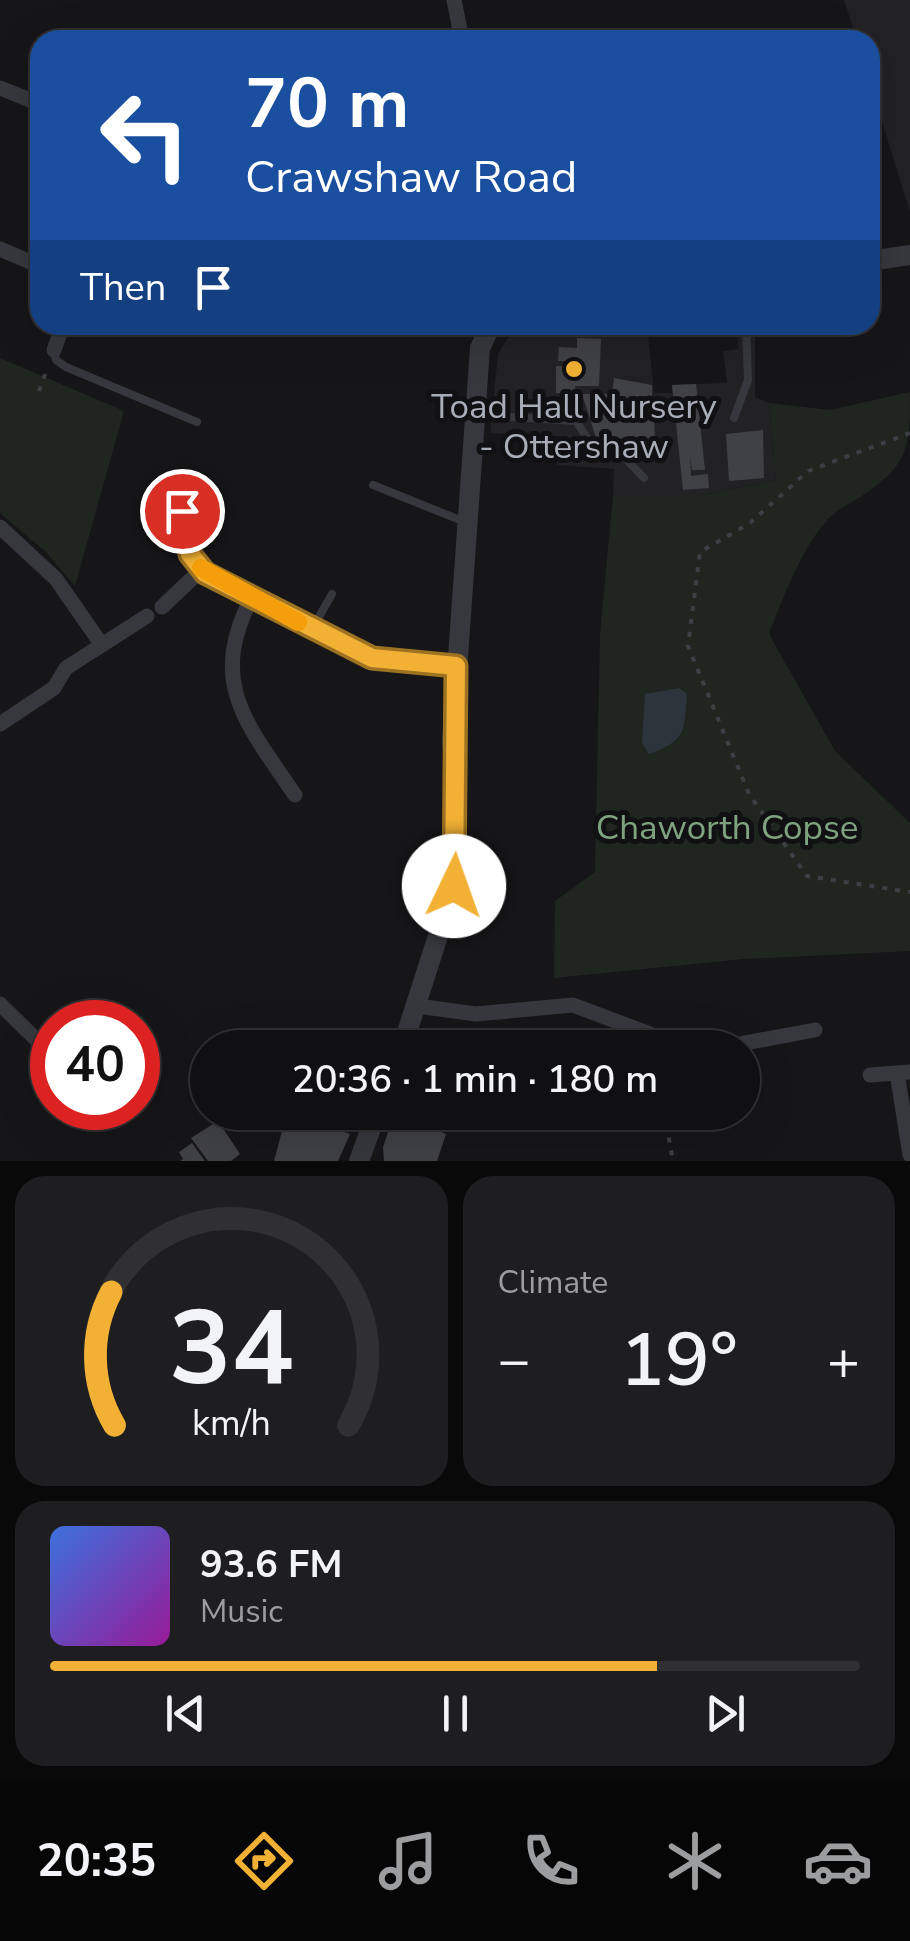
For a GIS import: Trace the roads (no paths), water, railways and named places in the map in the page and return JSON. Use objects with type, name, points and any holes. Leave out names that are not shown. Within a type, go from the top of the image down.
[{"type":"street","points":[[454,0],[460,30]]},
{"type":"street","points":[[0,88],[30,100]]},
{"type":"street","points":[[0,249],[30,262]]},
{"type":"street","points":[[880,260],[910,255]]},
{"type":"street","points":[[54,350],[59,335]]},
{"type":"street","points":[[408,1030],[454,886],[456,666],[480,348],[486,335]]},
{"type":"street","points":[[182,511],[190,554],[202,569],[372,658],[456,666]]},
{"type":"street","points":[[0,527],[56,578],[102,645]]},
{"type":"street","points":[[162,607],[202,569]]},
{"type":"street","points":[[252,597],[235,629],[230,682],[260,743],[295,795]]},
{"type":"street","points":[[0,724],[54,688],[66,668],[148,616]]},
{"type":"street","points":[[0,1004],[30,1033]]},
{"type":"street","points":[[417,1006],[476,1014],[573,1005],[639,1030]]},
{"type":"street","points":[[760,1040],[814,1030]]},
{"type":"street","points":[[870,1074],[903,1073],[910,1155]]},
{"type":"street","points":[[359,1161],[370,1130]]},
{"type":"lane","points":[[734,418],[748,380],[746,335]]},
{"type":"lane","points":[[54,350],[56,360],[66,367],[197,422]]},
{"type":"lane","points":[[474,415],[576,421],[594,448],[622,454],[644,478]]},
{"type":"lane","points":[[373,485],[466,522]]},
{"type":"lane","points":[[312,629],[332,594]]},
{"type":"place","name":"Toad Hall Nursery - Ottershaw","points":[[574,369]]},
{"type":"park label","name":"Chaworth Copse","points":[[727,827]]}]
